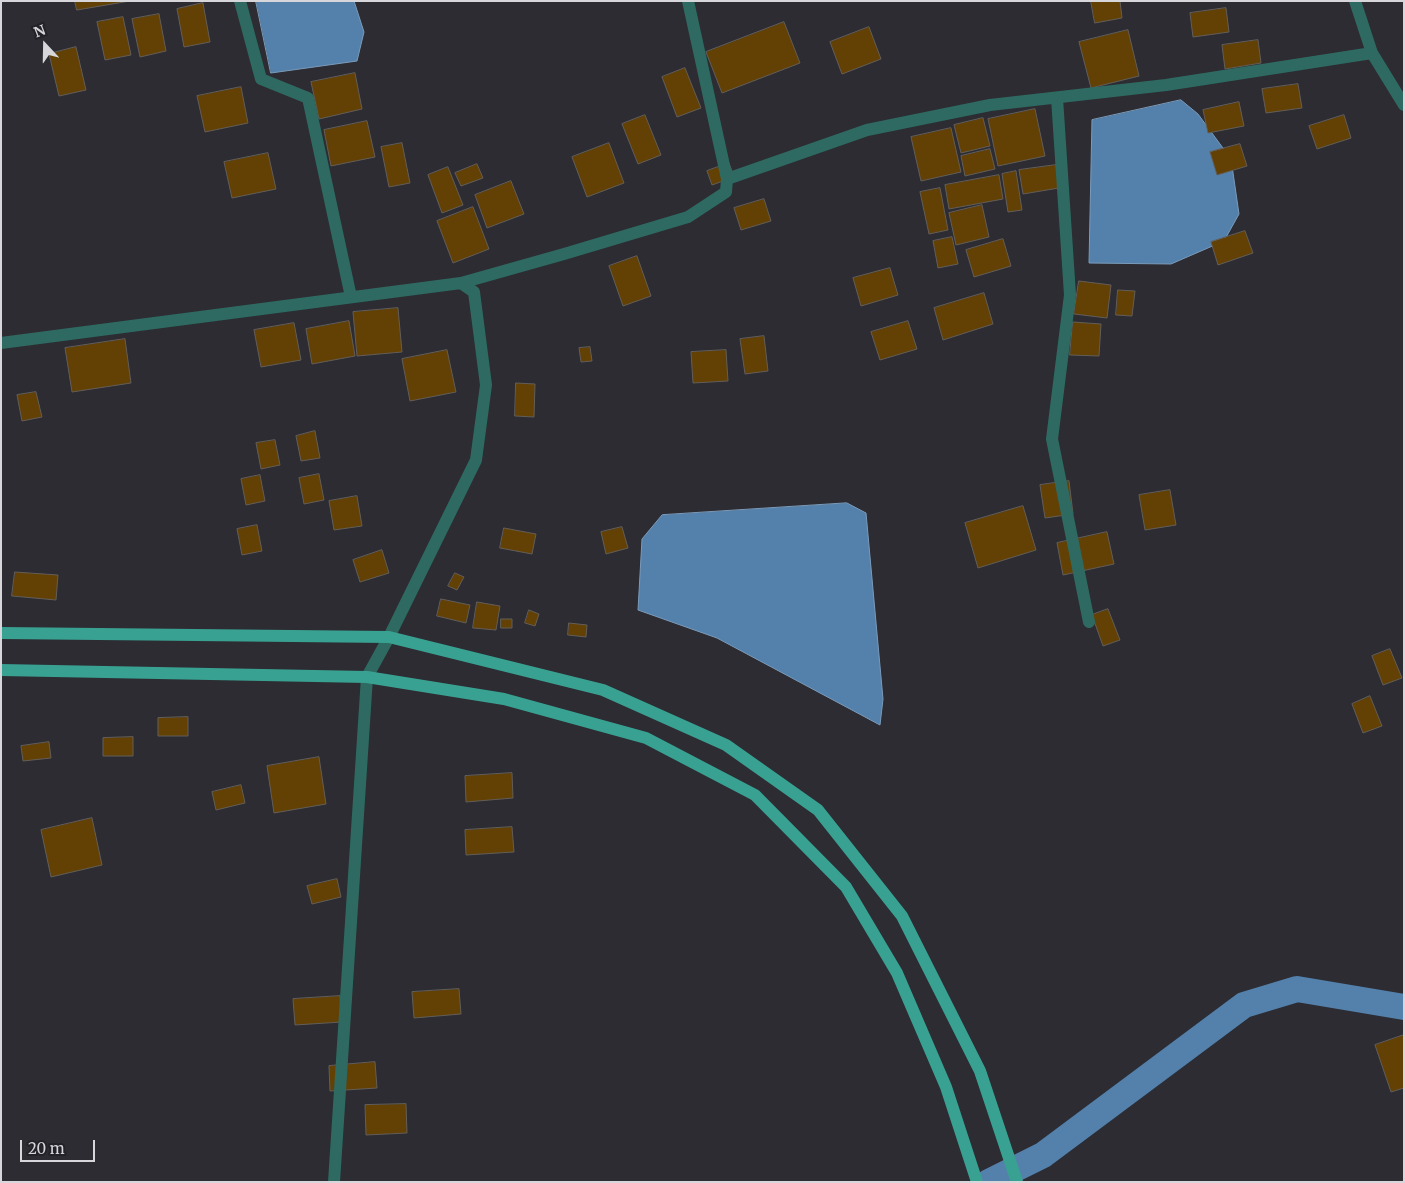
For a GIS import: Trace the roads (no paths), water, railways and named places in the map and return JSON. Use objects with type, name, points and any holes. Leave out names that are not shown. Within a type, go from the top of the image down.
[{"type":"main road","points":[[1,633],[389,637],[603,690],[726,745],[818,810],[902,916],[980,1071],[1017,1182]]},
{"type":"main road","points":[[1,670],[367,677],[504,700],[646,738],[755,795],[846,887],[897,974],[946,1087],[977,1182]]},
{"type":"street","points":[[240,1],[262,79],[308,98],[351,297]]},
{"type":"street","points":[[1,343],[461,283],[688,217],[726,192],[727,180],[688,1]]},
{"type":"street","points":[[1355,1],[1372,53],[1404,105]]},
{"type":"street","points":[[727,180],[867,130],[990,105],[1166,85],[1372,53]]},
{"type":"street","points":[[1057,98],[1070,295],[1052,439],[1089,622]]},
{"type":"street","points":[[334,1182],[367,677],[389,637],[476,460],[486,384],[474,292],[461,283]]},
{"type":"water","points":[[256,1],[354,1],[364,32],[357,61],[271,73]]},
{"type":"water","points":[[1181,100],[1198,114],[1231,159],[1239,214],[1224,241],[1171,264],[1089,263],[1092,120]]},
{"type":"water","points":[[847,503],[866,513],[883,699],[880,725],[717,638],[638,610],[642,539],[662,515]]},
{"type":"waterway","points":[[989,1182],[1043,1155],[1244,1005],[1297,989],[1404,1007]]}]
